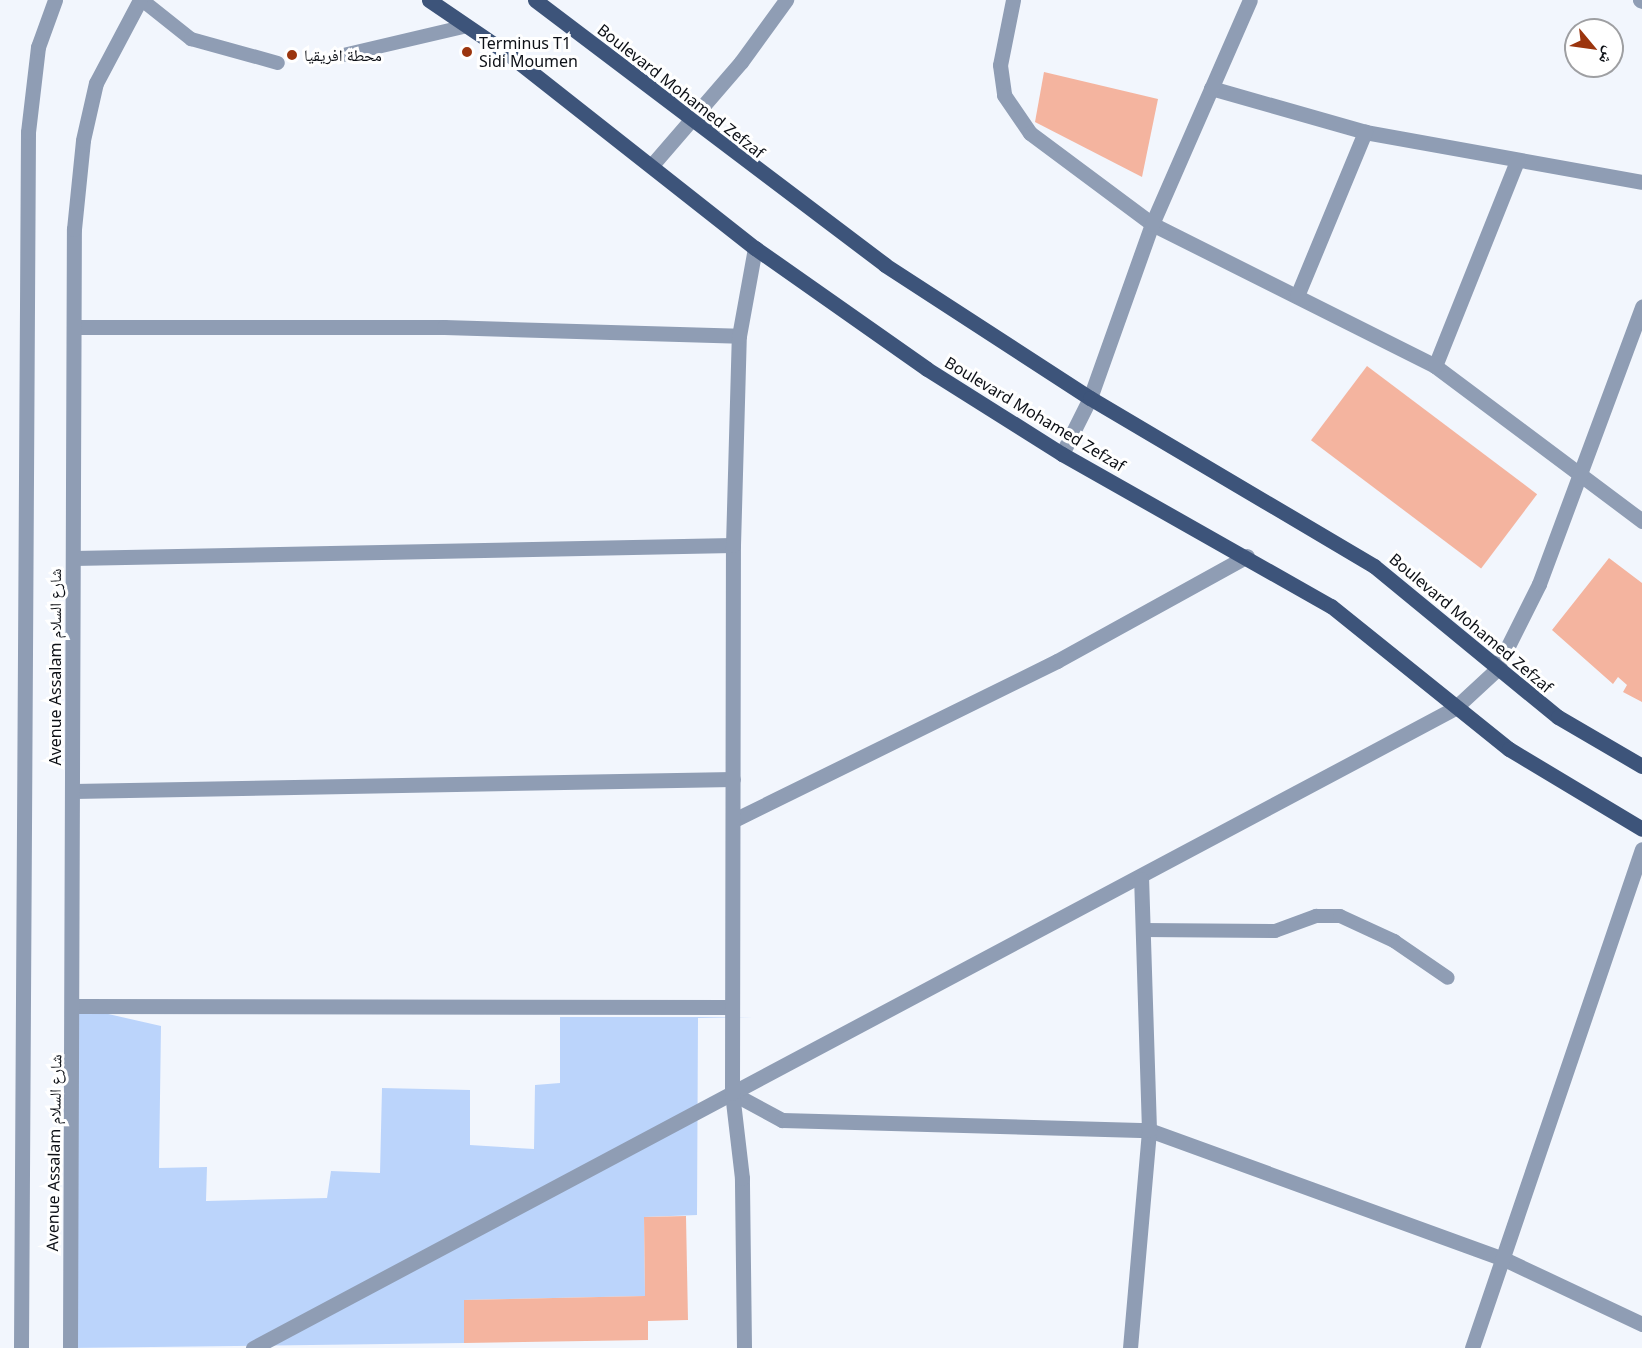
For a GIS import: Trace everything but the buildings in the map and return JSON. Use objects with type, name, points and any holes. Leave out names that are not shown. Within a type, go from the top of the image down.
[{"type":"main road","name":"Boulevard Mohamed Zefzaf","points":[[429,0],[652,165],[755,248],[927,369],[1062,454],[1247,556],[1376,636],[1455,708],[1509,749],[1642,829]]},
{"type":"main road","name":"Boulevard Mohamed Zefzaf","points":[[535,0],[689,122],[885,266],[1090,398],[1374,566],[1496,670],[1558,717],[1642,766]]},
{"type":"street","name":"Avenue Assalam شارع السلام","points":[[21,1348],[28,144],[38,47],[55,0]]},
{"type":"street","name":"Avenue Assalam شارع السلام","points":[[70,1348],[74,229],[82,140],[96,83],[141,0]]},
{"type":"street","points":[[652,165],[786,0]]},
{"type":"street","points":[[1013,0],[1000,65],[1004,95],[1019,123],[1152,224],[1435,366],[1642,521]]},
{"type":"street","points":[[1062,454],[1090,398],[1152,224],[1250,0]]},
{"type":"street","points":[[1211,88],[1365,132],[1642,182]]},
{"type":"street","points":[[1298,296],[1365,132]]},
{"type":"street","points":[[1435,366],[1517,161]]},
{"type":"street","points":[[744,1348],[742,1178],[732,1093],[733,545],[739,336],[755,248]]},
{"type":"street","points":[[253,1348],[1141,879],[1455,708],[1496,670],[1583,476],[1642,307]]},
{"type":"street","points":[[74,327],[444,327],[739,336]]},
{"type":"street","points":[[73,558],[733,545]]},
{"type":"street","points":[[734,820],[1057,661],[1247,556]]},
{"type":"street","points":[[73,791],[733,779]]},
{"type":"street","points":[[1472,1348],[1642,849]]},
{"type":"street","points":[[1130,1348],[1149,1130],[1141,879]]},
{"type":"street","points":[[73,1006],[732,1007]]},
{"type":"street","points":[[732,1093],[782,1120],[1149,1130],[1504,1259],[1642,1324]]},
{"type":"lane","points":[[141,0],[191,39],[278,63]]},
{"type":"lane","points":[[339,56],[467,26]]},
{"type":"lane","points":[[1143,930],[1275,931],[1316,916],[1340,916],[1394,941],[1448,978]]},
{"type":"shaded area","points":[[73,1006],[161,1026],[159,1168],[207,1167],[206,1201],[327,1198],[331,1171],[380,1173],[382,1088],[470,1090],[470,1145],[534,1149],[535,1085],[560,1083],[560,1017],[753,1017],[698,1018],[697,1215],[644,1217],[645,1296],[464,1300],[464,1343],[70,1348]]},
{"type":"place","name":"Terminus T1 Sidi Moumen","points":[[467,52]]},
{"type":"place","name":"محطة افريقيا","points":[[292,55]]}]
